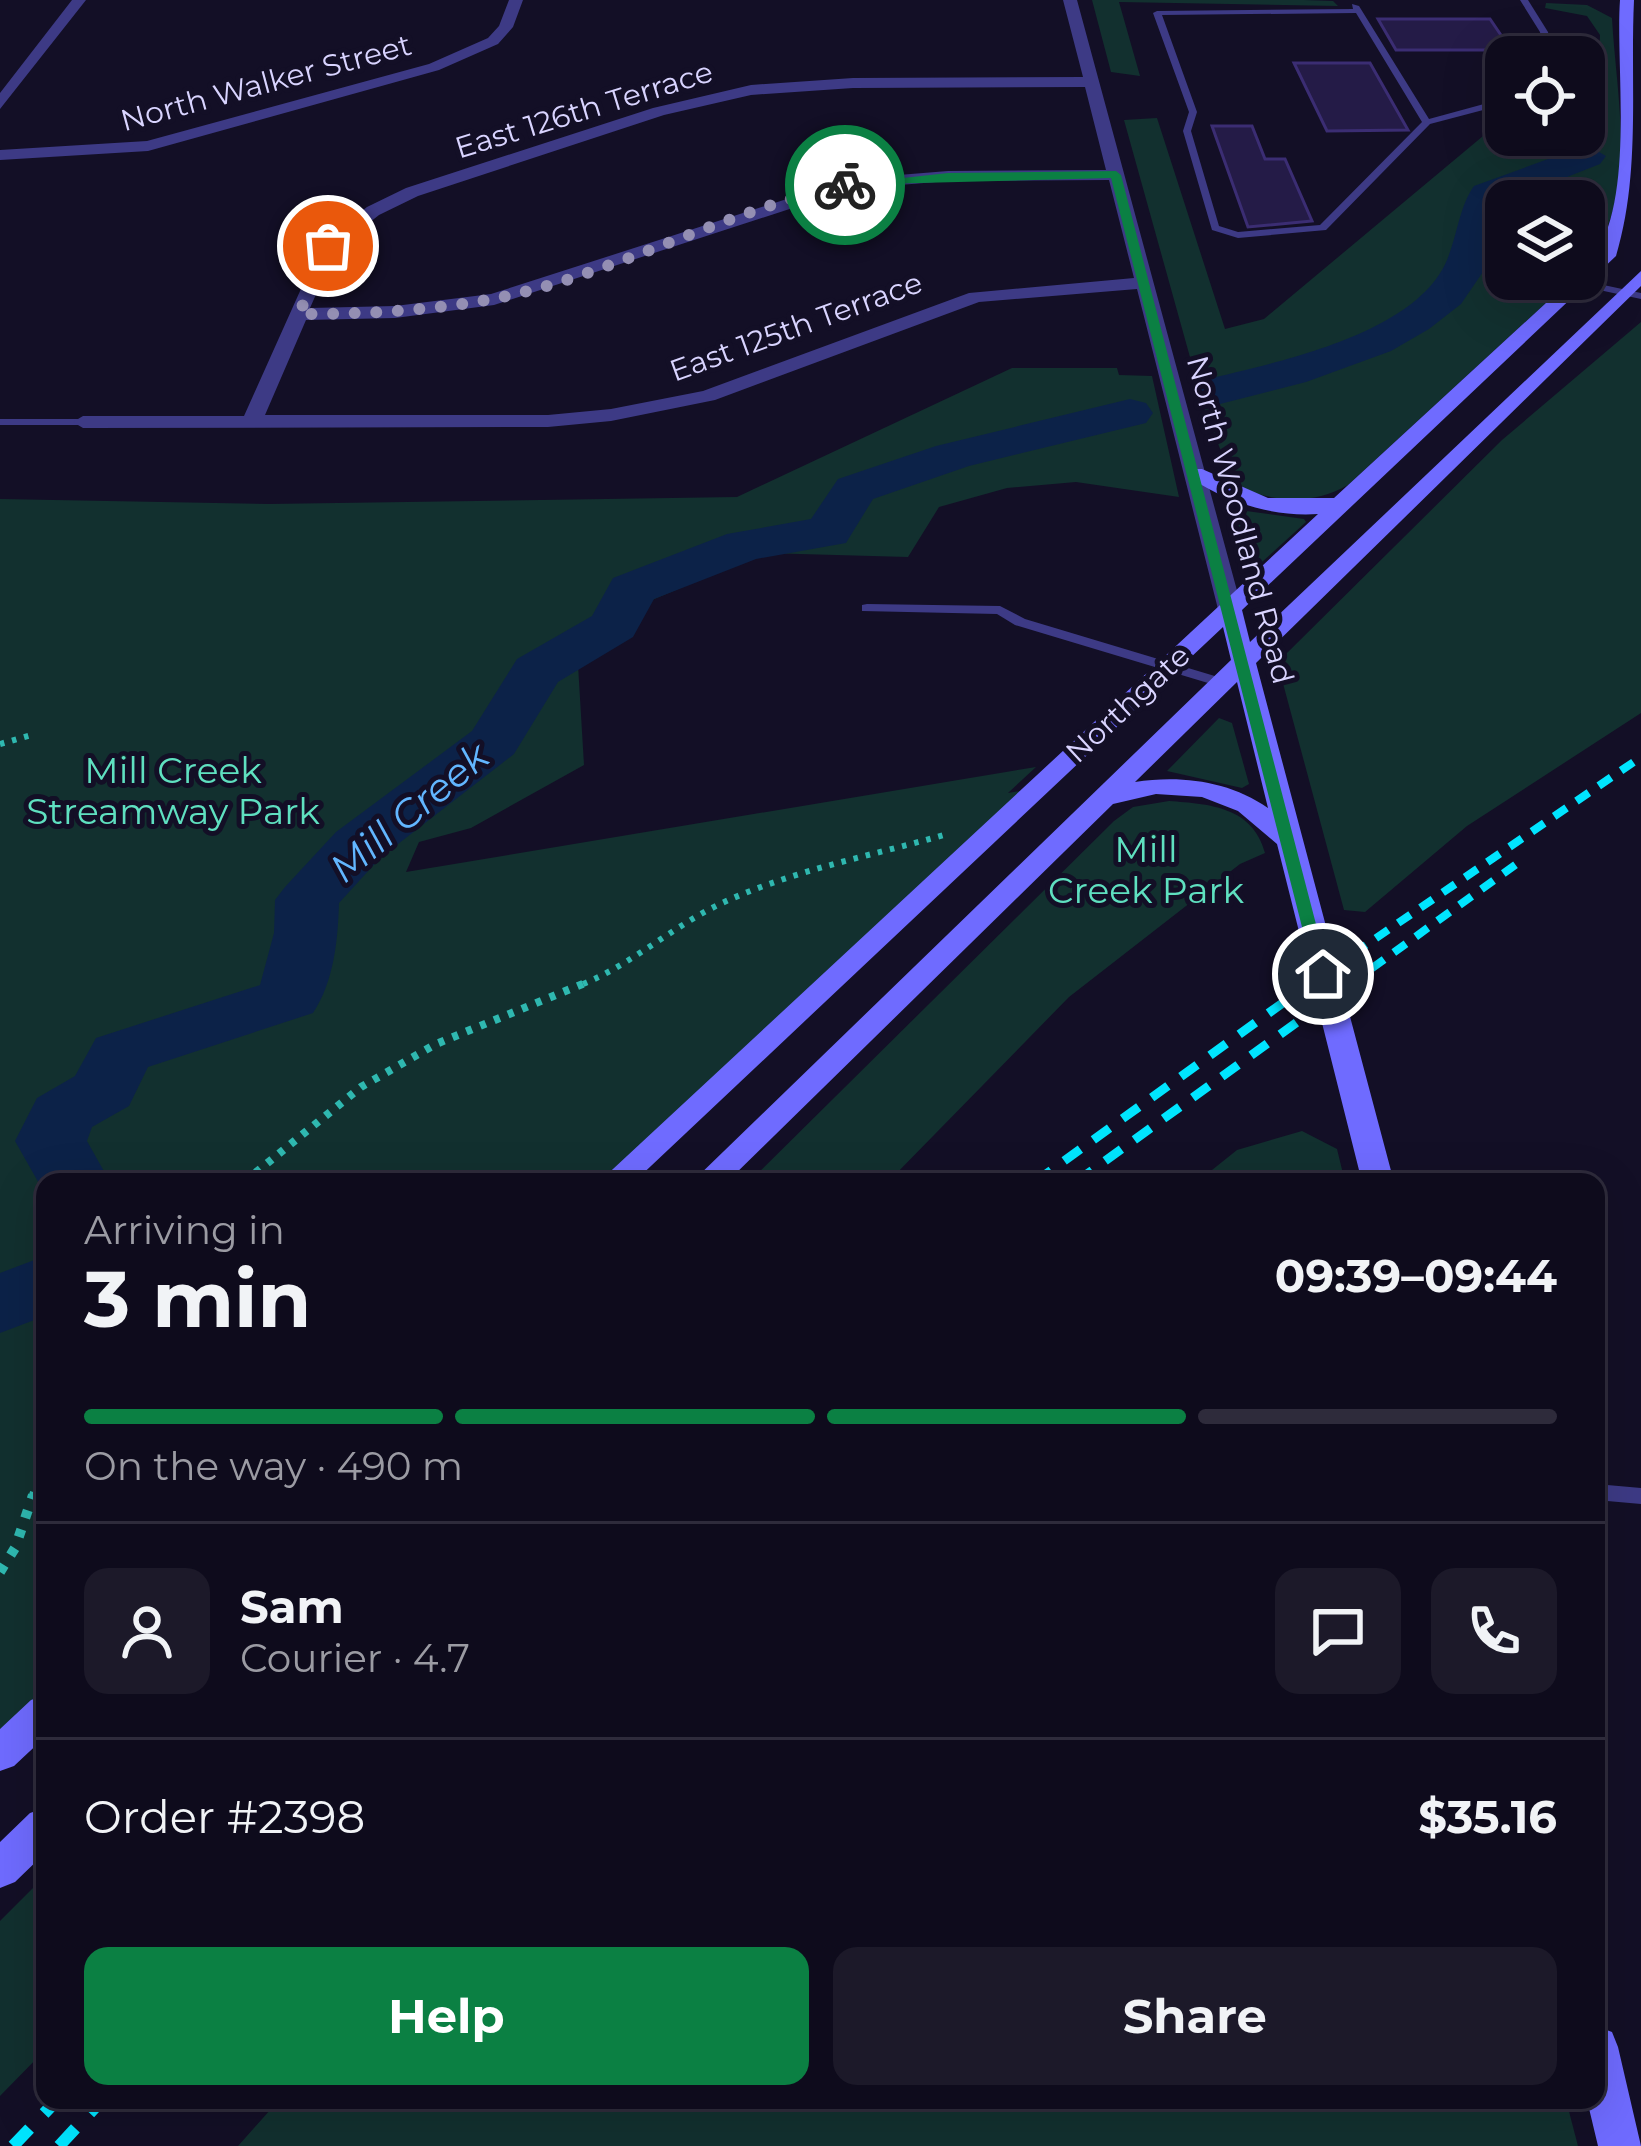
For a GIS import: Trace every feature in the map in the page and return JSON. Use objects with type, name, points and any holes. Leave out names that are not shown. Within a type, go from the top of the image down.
[{"type":"main road","name":"Northgate","points":[[1605,253],[1616,240],[1630,196],[1622,53],[1627,0]]},
{"type":"main road","name":"Northgate","points":[[717,1173],[1636,288]]},
{"type":"main road","name":"Northgate","points":[[625,1173],[1562,300]]},
{"type":"main road","points":[[1195,473],[1259,504],[1306,509],[1345,503]]},
{"type":"main road","name":"North Woodland Road","points":[[1230,609],[1376,1173]]},
{"type":"main road","points":[[1103,799],[1160,787],[1214,792],[1257,809],[1287,843]]},
{"type":"main road","points":[[0,1754],[36,1720]]},
{"type":"main road","points":[[0,1869],[36,1835]]},
{"type":"main road","points":[[1605,2083],[1621,2146]]},
{"type":"street","points":[[0,104],[79,0]]},
{"type":"street","name":"North Walker Street","points":[[0,155],[148,146],[434,67],[494,41],[506,27],[516,0]]},
{"type":"street","name":"North Woodland Road","points":[[1070,0],[1230,609]]},
{"type":"street","name":"East 126th Terrace","points":[[252,421],[328,246],[373,211],[434,184],[659,111],[789,86],[1092,82]]},
{"type":"street","points":[[299,314],[395,312],[494,299],[849,184],[948,176],[1116,175]]},
{"type":"street","name":"East 125th Terrace","points":[[83,422],[548,421],[610,415],[743,384],[898,321],[976,297],[1144,283]]},
{"type":"lane","points":[[1352,0],[1427,122]]},
{"type":"lane","points":[[1524,0],[1545,36]]},
{"type":"lane","points":[[1358,11],[1157,13],[1193,112],[1187,131],[1215,228],[1238,235],[1323,228],[1427,122],[1485,106]]},
{"type":"lane","points":[[1605,285],[1636,288]]},
{"type":"lane","points":[[0,422],[83,422]]},
{"type":"lane","points":[[867,608],[1000,610],[1020,622],[1223,683]]},
{"type":"lane","points":[[1605,1493],[1641,1496]]},
{"type":"path","points":[[0,744],[31,735]]},
{"type":"path","points":[[255,1173],[361,1087],[436,1045],[612,972],[716,906],[917,838],[952,834]]},
{"type":"path","points":[[0,1573],[16,1548],[36,1487]]},
{"type":"green space","points":[[1092,0],[1304,0],[1333,1],[1338,6],[1119,2],[1140,76],[1111,72]]},
{"type":"green space","points":[[1546,3],[1587,5],[1612,18],[1621,147],[1619,179],[1605,231],[1605,180],[1485,180],[1485,300],[1549,300],[1348,485],[1306,499],[1263,496],[1235,486],[1205,411],[1124,120],[1157,118],[1225,329],[1264,319],[1485,134],[1485,156],[1605,156],[1605,36],[1600,36],[1587,16],[1545,8]]},
{"type":"green space","points":[[1641,322],[1641,713],[1467,826],[1365,912],[1344,910],[1281,676],[1286,654],[1502,440]]},
{"type":"green space","name":"Mill Creek Streamway Park","points":[[1012,368],[1117,368],[1119,375],[1152,376],[1179,497],[1076,482],[1007,488],[939,507],[908,557],[764,553],[652,600],[577,648],[584,765],[471,828],[419,842],[406,872],[1036,767],[1008,793],[1038,788],[624,1173],[36,1173],[36,1720],[0,1754],[0,499],[269,504],[737,497]]},
{"type":"green space","points":[[1234,512],[1306,522],[1262,562],[1249,559]]},
{"type":"green space","points":[[1219,718],[1232,723],[1249,784],[1242,788],[1167,771]]},
{"type":"green space","name":"Mill Creek Park","points":[[1169,801],[1228,811],[1251,826],[1265,853],[1240,864],[1069,997],[897,1173],[758,1173],[1114,821],[1133,807]]},
{"type":"green space","points":[[1302,1131],[1337,1149],[1343,1173],[1208,1173],[1237,1150]]},
{"type":"green space","points":[[36,1885],[36,2059],[0,2096],[0,1921]]},
{"type":"green space","points":[[271,2109],[1568,2109],[1578,2146],[238,2146]]},
{"type":"building","points":[[1378,19],[1490,19],[1502,36],[1485,36],[1485,50],[1396,50]]},
{"type":"building","points":[[1294,63],[1370,63],[1408,130],[1327,131]]},
{"type":"building","points":[[1212,126],[1252,126],[1265,159],[1285,159],[1312,221],[1248,227]]},
{"type":"waterway","name":"Mill Creek","points":[[1220,390],[1333,359],[1414,320],[1446,295],[1466,266],[1472,233],[1483,224],[1488,194],[1587,156]]},
{"type":"waterway","name":"Mill Creek","points":[[69,1173],[51,1141],[62,1114],[104,1090],[120,1053],[290,998],[306,933],[307,900],[358,845],[494,742],[537,671],[614,626],[632,589],[745,545],[828,532],[855,489],[953,456],[1130,413]]},
{"type":"waterway","name":"Mill Creek","points":[[0,1305],[36,1287]]},
{"type":"railway","points":[[1309,984],[1641,757]]},
{"type":"railway","points":[[1350,984],[1522,860]]},
{"type":"railway","points":[[1047,1173],[1313,981]]},
{"type":"railway","points":[[1088,1173],[1354,981]]},
{"type":"railway","points":[[13,2146],[48,2109]]},
{"type":"railway","points":[[59,2146],[94,2109]]},
{"type":"way so far","points":[[328,246],[299,314],[446,307],[545,286],[791,199],[845,185]]},
{"type":"route","points":[[845,185],[892,178],[1116,175],[1323,974]]}]
